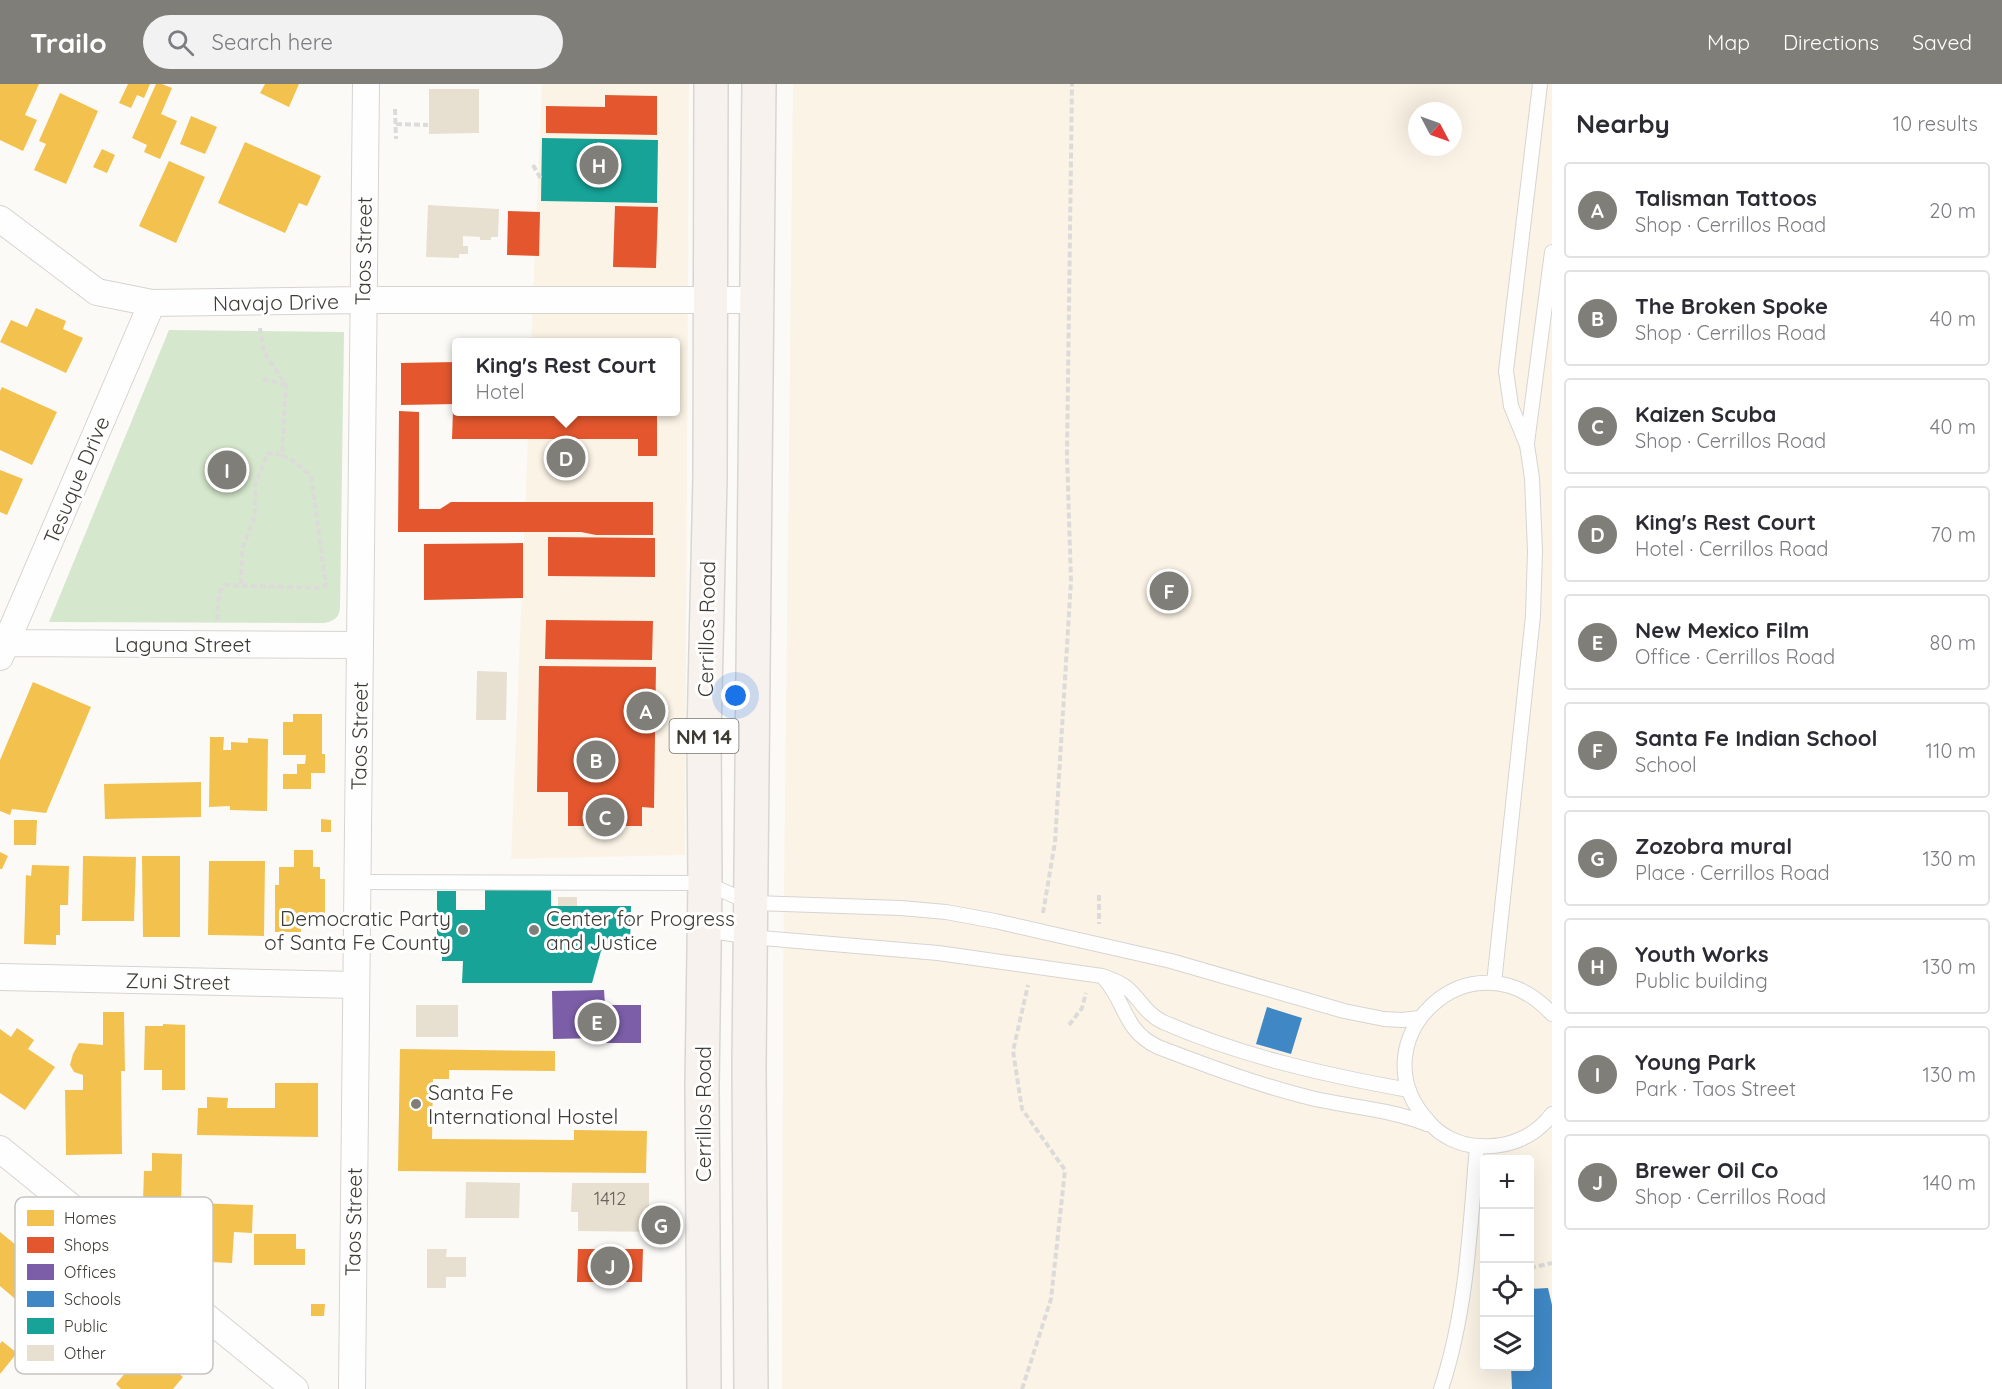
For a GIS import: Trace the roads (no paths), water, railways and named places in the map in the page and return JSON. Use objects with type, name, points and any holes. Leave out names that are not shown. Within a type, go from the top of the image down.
[{"type":"main road","name":"Cerrillos Road","points":[[705,1389],[702,1086],[705,930],[704,735],[710,478],[711,84]]},
{"type":"main road","name":"NM 14","points":[[751,1389],[749,1066],[759,84]]},
{"type":"street","name":"Taos Street","points":[[352,1389],[366,84]]},
{"type":"street","name":"Navajo Drive","points":[[0,219],[97,292],[152,303],[363,300],[710,302],[757,300]]},
{"type":"street","name":"Tesuque Drive","points":[[3,650],[152,303]]},
{"type":"street","name":"Laguna Street","points":[[3,650],[360,645]]},
{"type":"street","name":"Zuni Street","points":[[0,977],[355,985]]},
{"type":"street","points":[[0,1149],[59,1197]]},
{"type":"street","points":[[213,1322],[295,1389]]},
{"type":"lane","points":[[1494,983],[1533,616],[1532,478],[1527,445],[1511,406],[1506,371],[1540,84]]},
{"type":"lane","points":[[1527,445],[1552,252]]},
{"type":"lane","points":[[357,882],[705,883],[751,903],[946,912],[1171,961],[1344,1011],[1384,1019],[1419,1018]]},
{"type":"lane","points":[[705,930],[751,937],[938,953],[1102,976],[1125,987],[1150,1015],[1190,1032],[1287,1064],[1342,1078],[1409,1090]]},
{"type":"lane","points":[[1102,976],[1114,990],[1128,1022],[1136,1033],[1158,1047],[1259,1083],[1311,1098],[1413,1118],[1432,1126]]},
{"type":"lane","points":[[1552,1014],[1540,1001],[1511,986],[1477,983],[1460,987],[1444,994],[1419,1018],[1406,1050],[1405,1067],[1409,1090],[1421,1114],[1445,1136],[1461,1143],[1477,1146],[1509,1144],[1537,1130],[1552,1114]]},
{"type":"lane","points":[[1441,1389],[1452,1353],[1460,1314],[1477,1146]]},
{"type":"place","name":"Youth Works","points":[[599,165]]},
{"type":"place","name":"King's Rest Court","points":[[566,458]]},
{"type":"place","name":"Young Park","points":[[227,470]]},
{"type":"place","name":"Santa Fe Indian School","points":[[1169,591]]},
{"type":"place","name":"Talisman Tattoos","points":[[646,711]]},
{"type":"place","name":"The Broken Spoke","points":[[596,760]]},
{"type":"place","name":"Kaizen Scuba","points":[[605,817]]},
{"type":"place","name":"Democratic Party of Santa Fe County","points":[[463,930]]},
{"type":"place","name":"Center for Progress and Justice","points":[[534,930]]},
{"type":"place","name":"New Mexico Film","points":[[597,1022]]},
{"type":"place","name":"Santa Fe International Hostel","points":[[416,1104]]},
{"type":"place","name":"Zozobra mural","points":[[661,1225]]},
{"type":"place","name":"Brewer Oil Co","points":[[610,1266]]}]
